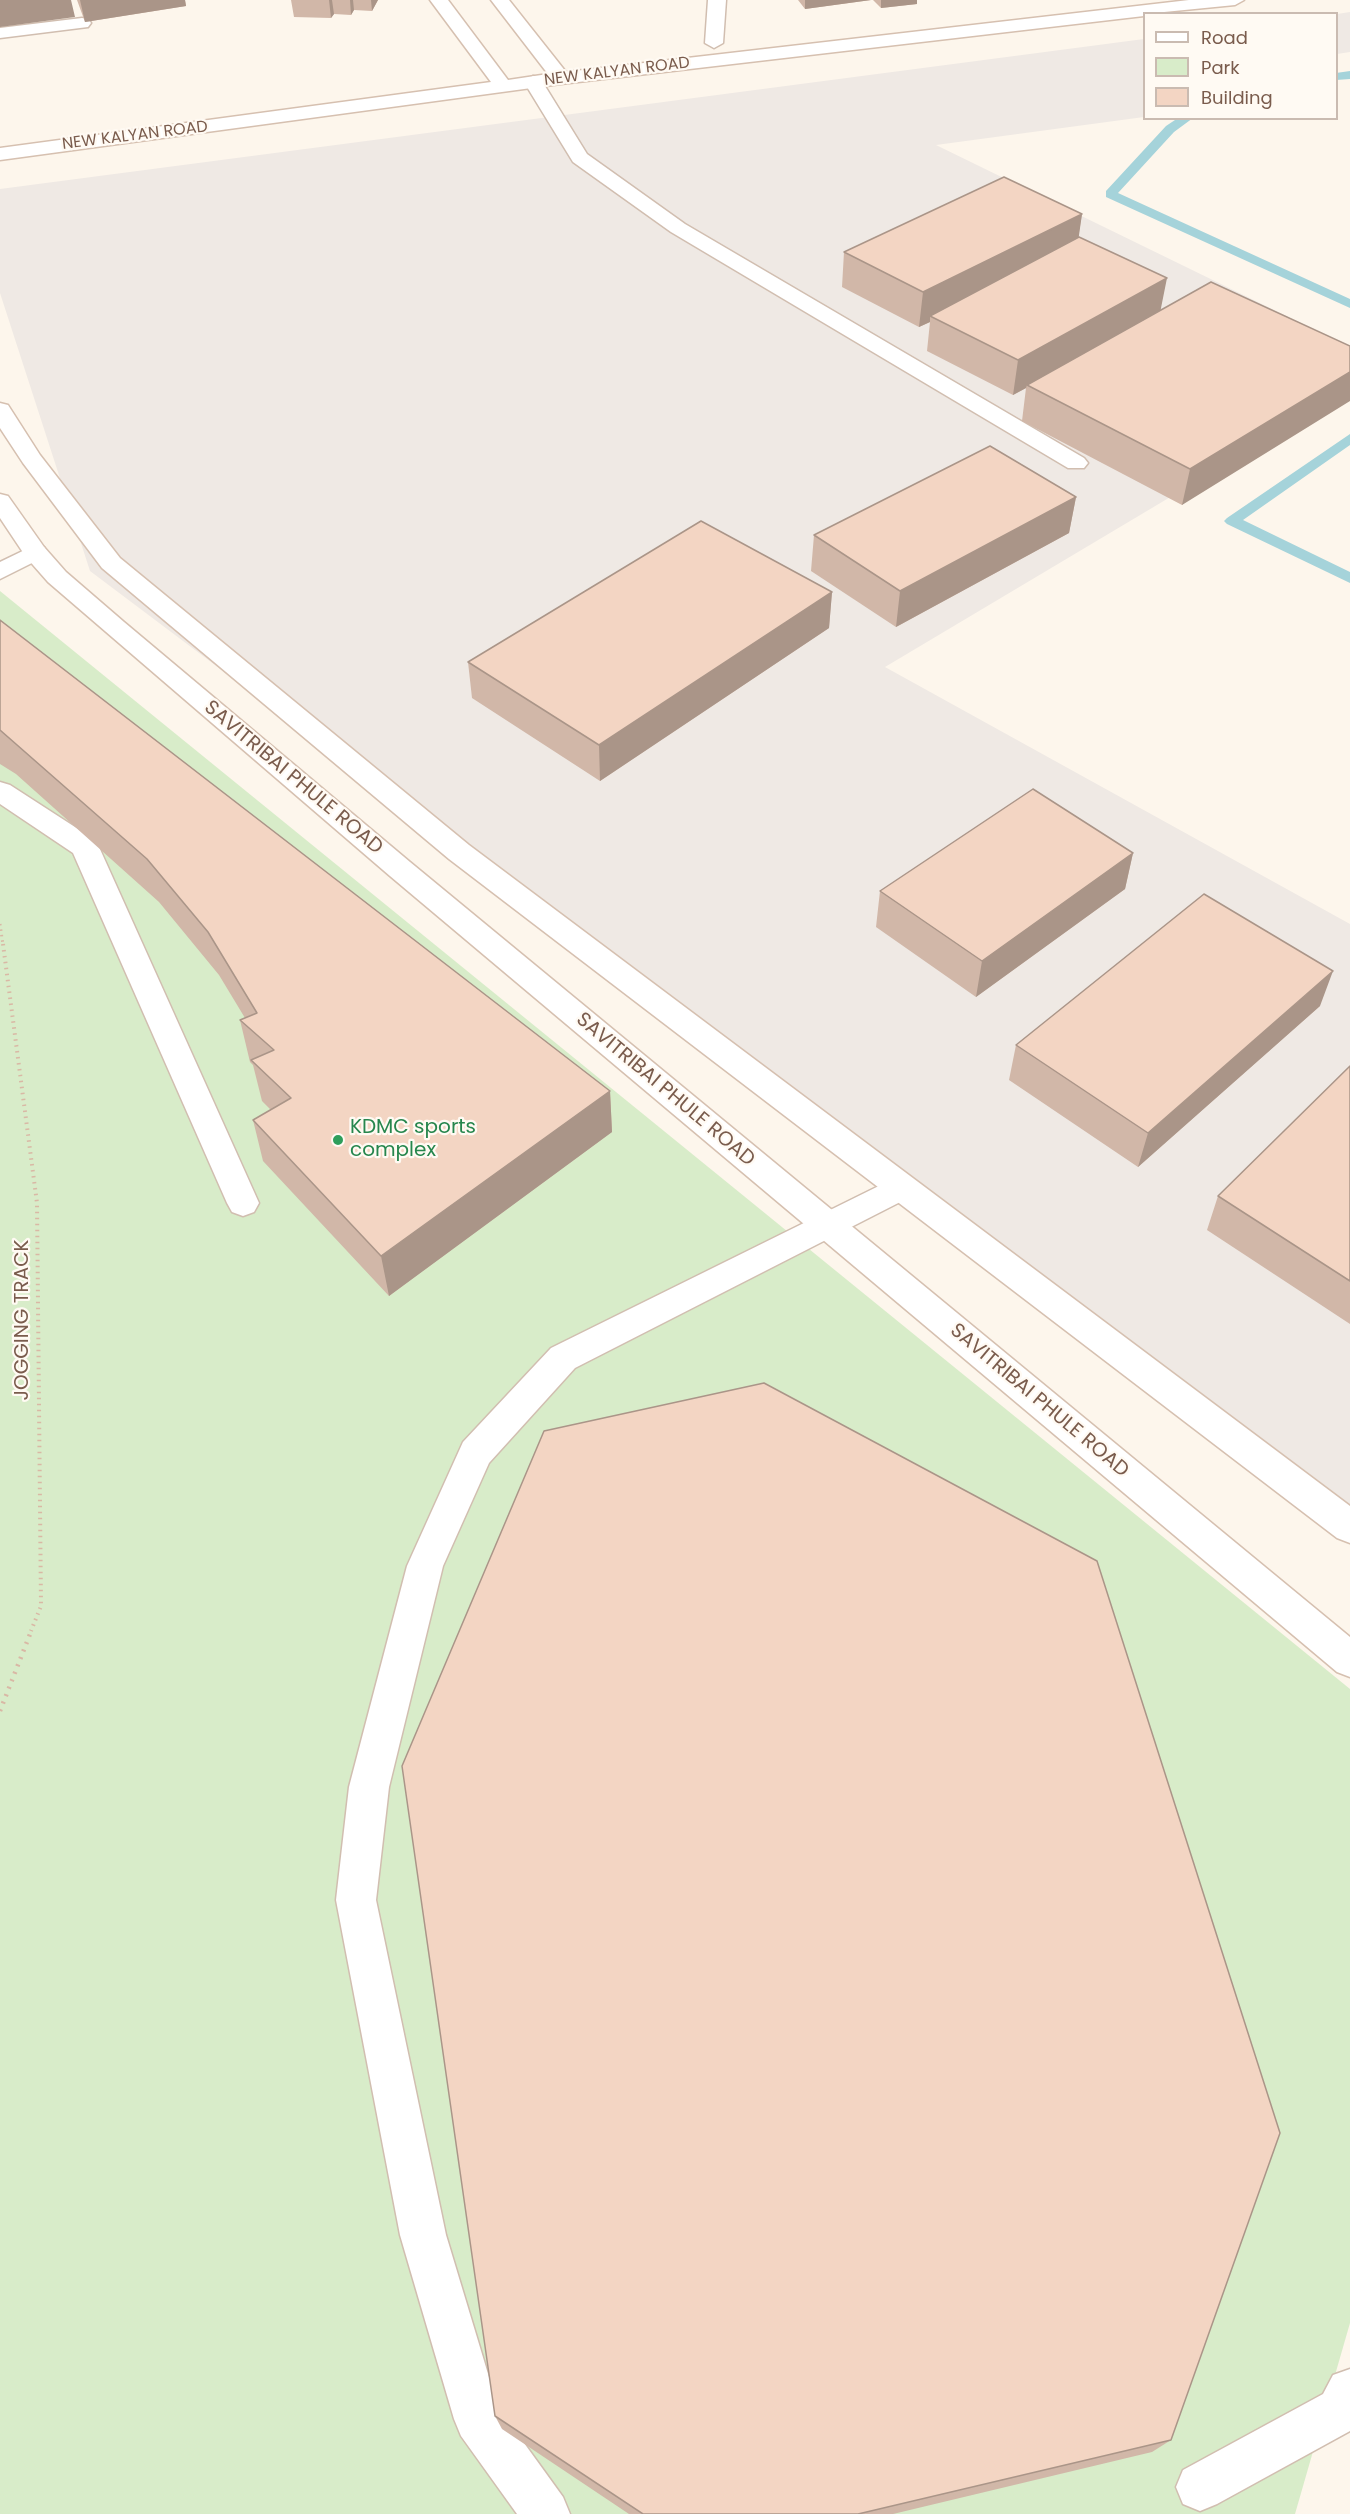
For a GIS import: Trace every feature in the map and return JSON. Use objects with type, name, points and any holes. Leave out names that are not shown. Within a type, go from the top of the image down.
[{"type":"street","points":[[439,0],[493,69],[503,86]]},
{"type":"street","points":[[500,0],[561,78]]},
{"type":"street","points":[[714,43],[717,0]]},
{"type":"street","name":"NEW KALYAN ROAD","points":[[0,154],[561,78],[1235,0]]},
{"type":"street","name":"NEW KALYAN ROAD","points":[[235,103],[550,62],[1027,6]]},
{"type":"street","points":[[944,16],[960,33]]},
{"type":"street","points":[[0,33],[82,22]]},
{"type":"street","points":[[533,82],[579,158],[678,228],[1076,463]]},
{"type":"street","points":[[0,410],[31,458],[111,563],[459,852],[1350,1527]]},
{"type":"street","name":"SAVITRIBAI PHULE ROAD","points":[[0,501],[35,552],[57,577],[115,627],[409,877],[1350,1660]]},
{"type":"street","points":[[0,572],[35,552]]},
{"type":"street","points":[[115,627],[164,606]]},
{"type":"street","points":[[0,791],[85,847],[243,1203]]},
{"type":"street","points":[[546,2514],[478,2419],[423,2235],[356,1900],[369,1787],[425,1566],[476,1453],[563,1358],[828,1226],[901,1187]]},
{"type":"street","points":[[1200,2487],[1340,2411],[1350,2392]]},
{"type":"path","name":"JOGGING TRACK","points":[[0,924],[37,1203],[41,1606],[0,1711]]},
{"type":"shaded area","points":[[1350,12],[1350,52],[1338,54],[1338,14]]},
{"type":"shaded area","points":[[1143,39],[1143,117],[936,145],[1350,347],[1350,390],[885,667],[1350,924],[1350,1519],[90,571],[0,293],[0,189]]},
{"type":"green space","name":"KDMC sports complex","points":[[0,591],[1350,1689],[1350,2323],[1295,2514],[0,2514]]},
{"type":"building","points":[[1004,177],[1082,214],[923,292],[844,252]]},
{"type":"building","points":[[1079,237],[1167,278],[1018,360],[930,316]]},
{"type":"building","points":[[1211,282],[1350,346],[1350,372],[1190,469],[1027,385]]},
{"type":"building","points":[[990,446],[1076,497],[900,591],[814,535]]},
{"type":"building","points":[[701,521],[832,592],[599,745],[468,662]]},
{"type":"building","points":[[0,620],[610,1091],[381,1256],[253,1120],[291,1098],[251,1060],[274,1050],[240,1020],[257,1013],[208,932],[147,859],[0,730]]},
{"type":"building","points":[[1033,789],[1133,853],[982,961],[880,891]]},
{"type":"building","points":[[1204,894],[1333,971],[1148,1133],[1016,1045]]},
{"type":"building","points":[[1350,1066],[1350,1281],[1218,1196]]},
{"type":"building","points":[[764,1383],[1097,1561],[1280,2133],[1171,2440],[858,2514],[643,2514],[495,2416],[402,1766],[544,1431]]},
{"type":"waterway","points":[[1338,77],[1350,75]]},
{"type":"waterway","points":[[1184,120],[1170,129],[1110,194],[1350,304]]},
{"type":"waterway","points":[[1350,438],[1232,521],[1350,578]]},
{"type":"place","name":"KDMC sports complex","points":[[338,1140]]}]
